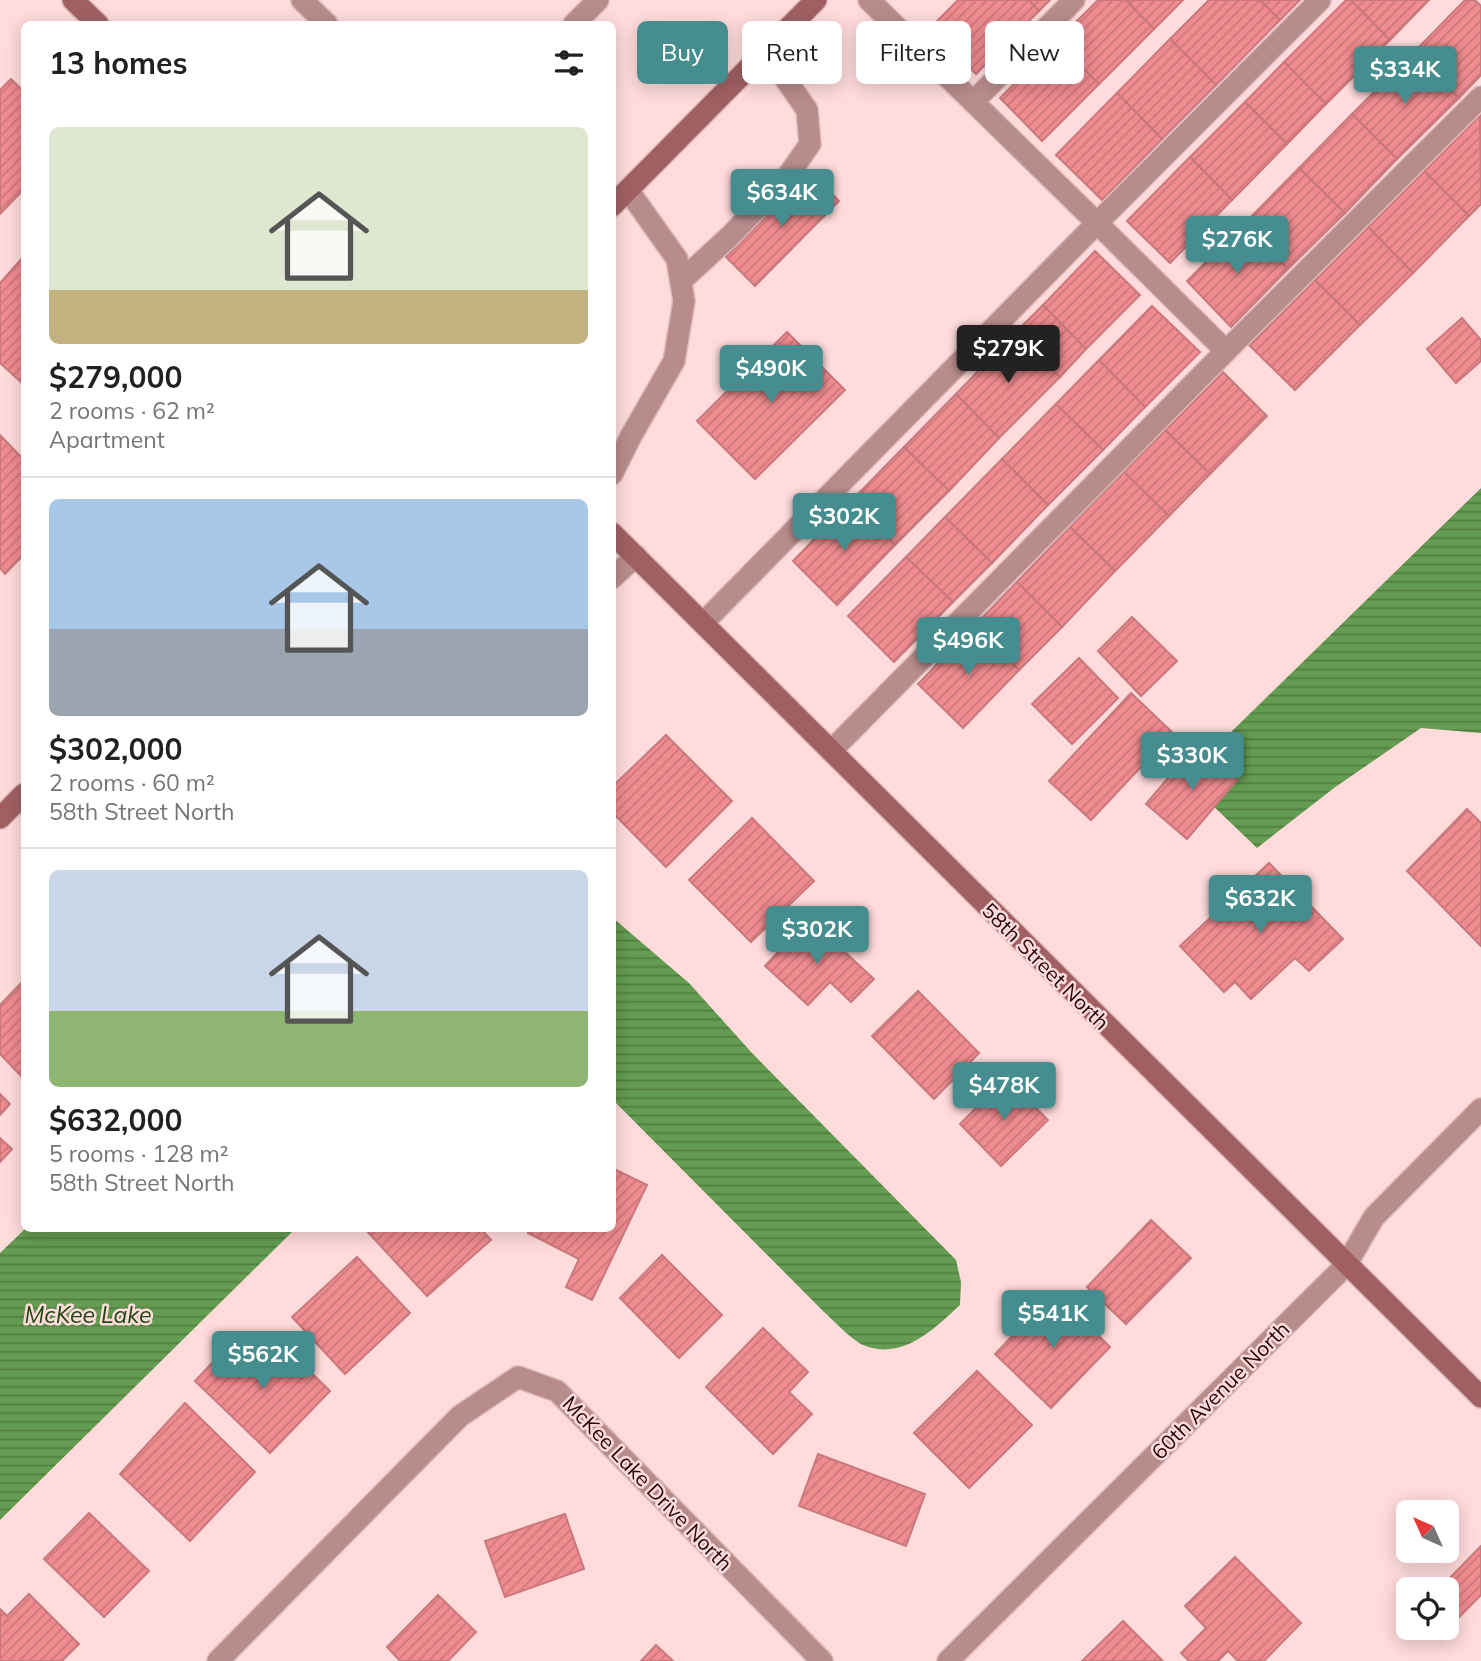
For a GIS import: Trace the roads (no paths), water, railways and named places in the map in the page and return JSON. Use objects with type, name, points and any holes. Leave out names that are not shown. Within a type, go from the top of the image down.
[{"type":"street","points":[[73,0],[95,21]]},
{"type":"street","points":[[302,0],[324,21]]},
{"type":"street","points":[[577,21],[598,0]]},
{"type":"street","points":[[795,21],[816,0]]},
{"type":"street","points":[[869,0],[1226,351]]},
{"type":"street","points":[[973,102],[1074,0]]},
{"type":"street","points":[[703,623],[1320,0]]},
{"type":"street","points":[[616,202],[742,75]]},
{"type":"street","points":[[681,281],[730,236],[787,177],[810,144],[807,110],[789,84]]},
{"type":"street","points":[[831,751],[1481,97]]},
{"type":"street","points":[[616,466],[674,361],[684,302],[677,259],[628,190]]},
{"type":"street","name":"58th Street North","points":[[616,537],[1481,1397]]},
{"type":"street","points":[[616,574],[636,556]]},
{"type":"street","points":[[0,818],[21,797]]},
{"type":"street","name":"60th Avenue North","points":[[947,1661],[1346,1265],[1374,1217],[1481,1109]]},
{"type":"street","name":"McKee Lake Drive North","points":[[219,1661],[460,1416],[518,1377],[557,1391],[822,1661]]},
{"type":"water","points":[[1481,488],[1481,733],[1421,728],[1334,788],[1257,848],[1184,778]]},
{"type":"water","points":[[616,921],[689,983],[752,1053],[956,1260],[961,1282],[960,1305],[928,1333],[904,1346],[877,1349],[863,1345],[824,1312],[616,1103]]},
{"type":"water","name":"McKee Lake","points":[[22,1232],[292,1232],[0,1520],[0,1253]]}]
